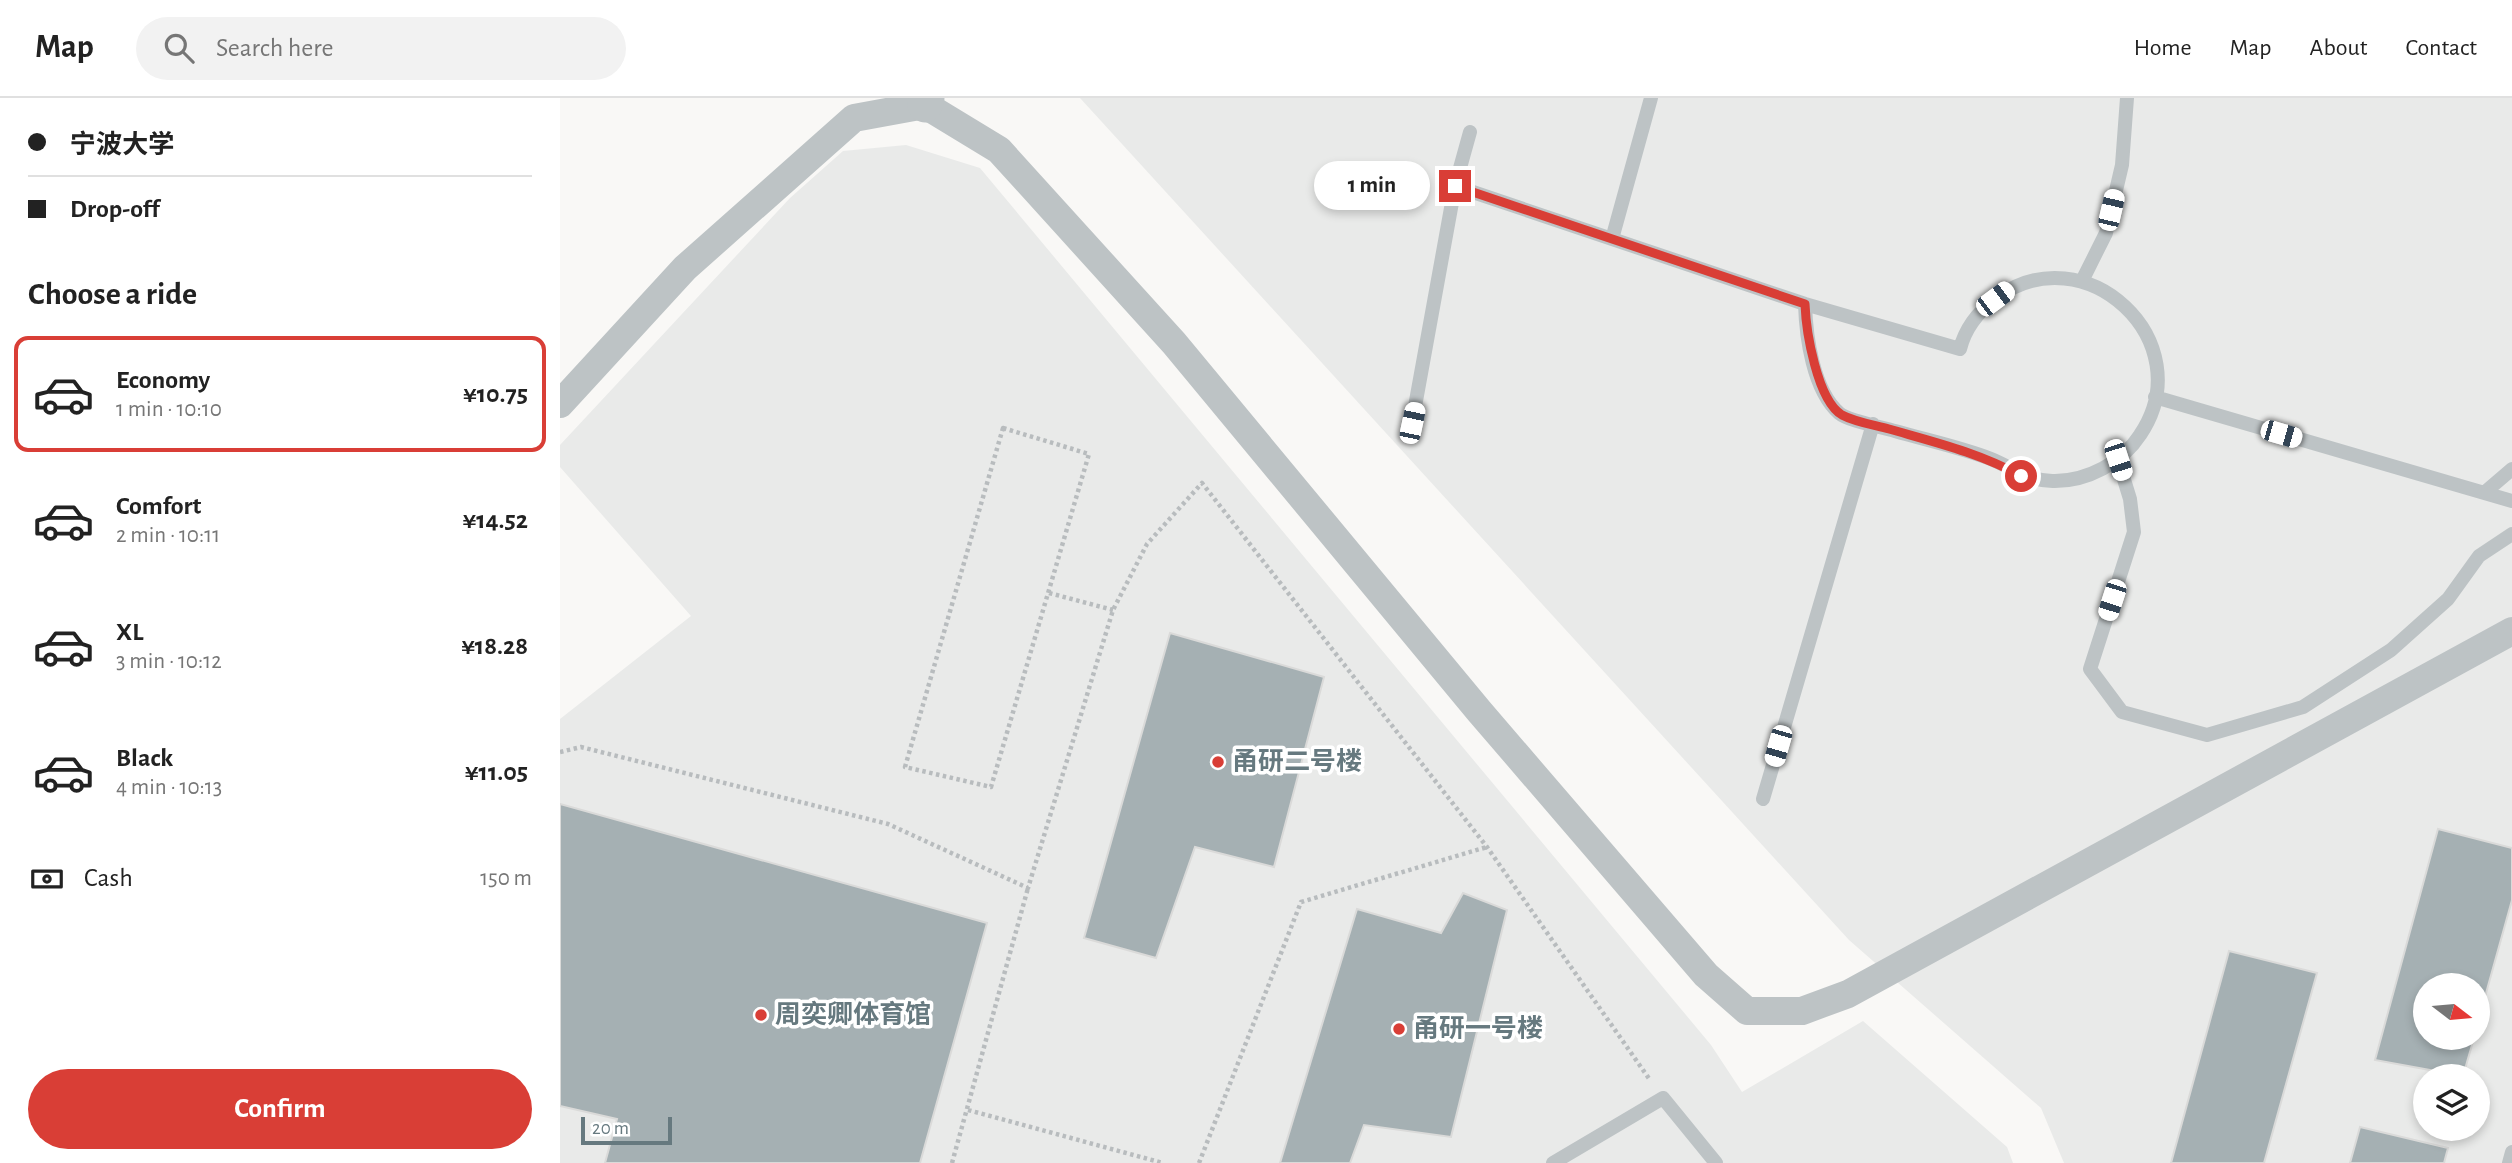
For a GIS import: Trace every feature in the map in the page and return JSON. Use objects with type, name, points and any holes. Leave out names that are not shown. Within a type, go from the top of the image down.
[{"type":"street","points":[[560,404],[685,268],[854,118],[926,102],[999,150],[1174,343],[1479,711],[1706,975],[1747,1011],[1802,1011],[1848,994],[2512,631]]},
{"type":"lane","points":[[1612,239],[1651,98]]},
{"type":"lane","points":[[2082,281],[2106,233],[2122,165],[2127,98]]},
{"type":"lane","points":[[1412,423],[1455,186],[1470,132]]},
{"type":"lane","points":[[1455,186],[1805,304],[1960,349],[1963,337],[1981,309],[2008,289],[2040,278],[2082,281],[2105,289],[2131,310],[2149,338],[2157,371],[2155,397],[2141,435],[2118,460],[2088,476],[2055,481],[2021,476],[1992,459],[1840,414],[1824,390],[1806,324],[1805,304]]},
{"type":"lane","points":[[2155,397],[2512,500]]},
{"type":"lane","points":[[1763,800],[1873,424]]},
{"type":"lane","points":[[2118,460],[2130,499],[2134,532],[2090,669],[2122,712],[2207,735],[2302,707],[2380,657],[2448,599],[2479,556],[2512,534]]},
{"type":"lane","points":[[2484,493],[2512,469]]},
{"type":"lane","points":[[1553,1163],[1663,1098],[1716,1163]]},
{"type":"lane","points":[[2509,1163],[2512,1152]]},
{"type":"path","points":[[1003,428],[1089,454],[1049,593],[991,787],[905,767],[1003,428]]},
{"type":"path","points":[[952,1163],[1028,888],[1113,610],[1147,544],[1202,483],[1487,847],[1663,1098]]},
{"type":"path","points":[[1049,593],[1113,610]]},
{"type":"path","points":[[560,752],[581,747],[888,824],[1028,888]]},
{"type":"path","points":[[1199,1163],[1301,902],[1487,847]]},
{"type":"path","points":[[968,1110],[1163,1163]]},
{"type":"shaded area","points":[[1080,98],[2512,98],[2512,1163],[2064,1163],[2041,1108],[1849,940]]},
{"type":"shaded area","points":[[906,145],[980,168],[1711,1045],[1742,1092],[1863,1021],[2007,1147],[2013,1163],[560,1163],[560,719],[691,616],[560,467],[560,445],[790,198],[843,151]]},
{"type":"building","name":"甬研二号楼","points":[[1170,633],[1324,677],[1274,867],[1195,847],[1156,958],[1084,938]]},
{"type":"building","name":"周奕卿体育馆","points":[[560,804],[987,923],[920,1163],[605,1163],[617,1119],[560,1106]]},
{"type":"building","points":[[2438,829],[2512,848],[2512,900],[2490,979],[2490,973],[2413,973],[2413,1050],[2471,1050],[2466,1064],[2413,1064],[2413,1067],[2375,1060]]},
{"type":"building","name":"甬研一号楼","points":[[1463,893],[1507,910],[1451,1137],[1364,1125],[1350,1163],[1280,1163],[1357,909],[1441,933]]},
{"type":"building","points":[[2229,951],[2317,973],[2264,1163],[2171,1163]]},
{"type":"building","points":[[2360,1127],[2448,1148],[2444,1163],[2350,1163]]},
{"type":"place","name":"甬研二号楼","points":[[1218,762]]},
{"type":"place","name":"周奕卿体育馆","points":[[761,1015]]},
{"type":"place","name":"甬研一号楼","points":[[1399,1029]]},
{"type":"route","points":[[1455,186],[1805,304],[1806,324],[1815,364],[1824,390],[1840,414],[1992,459],[2021,476]]}]
